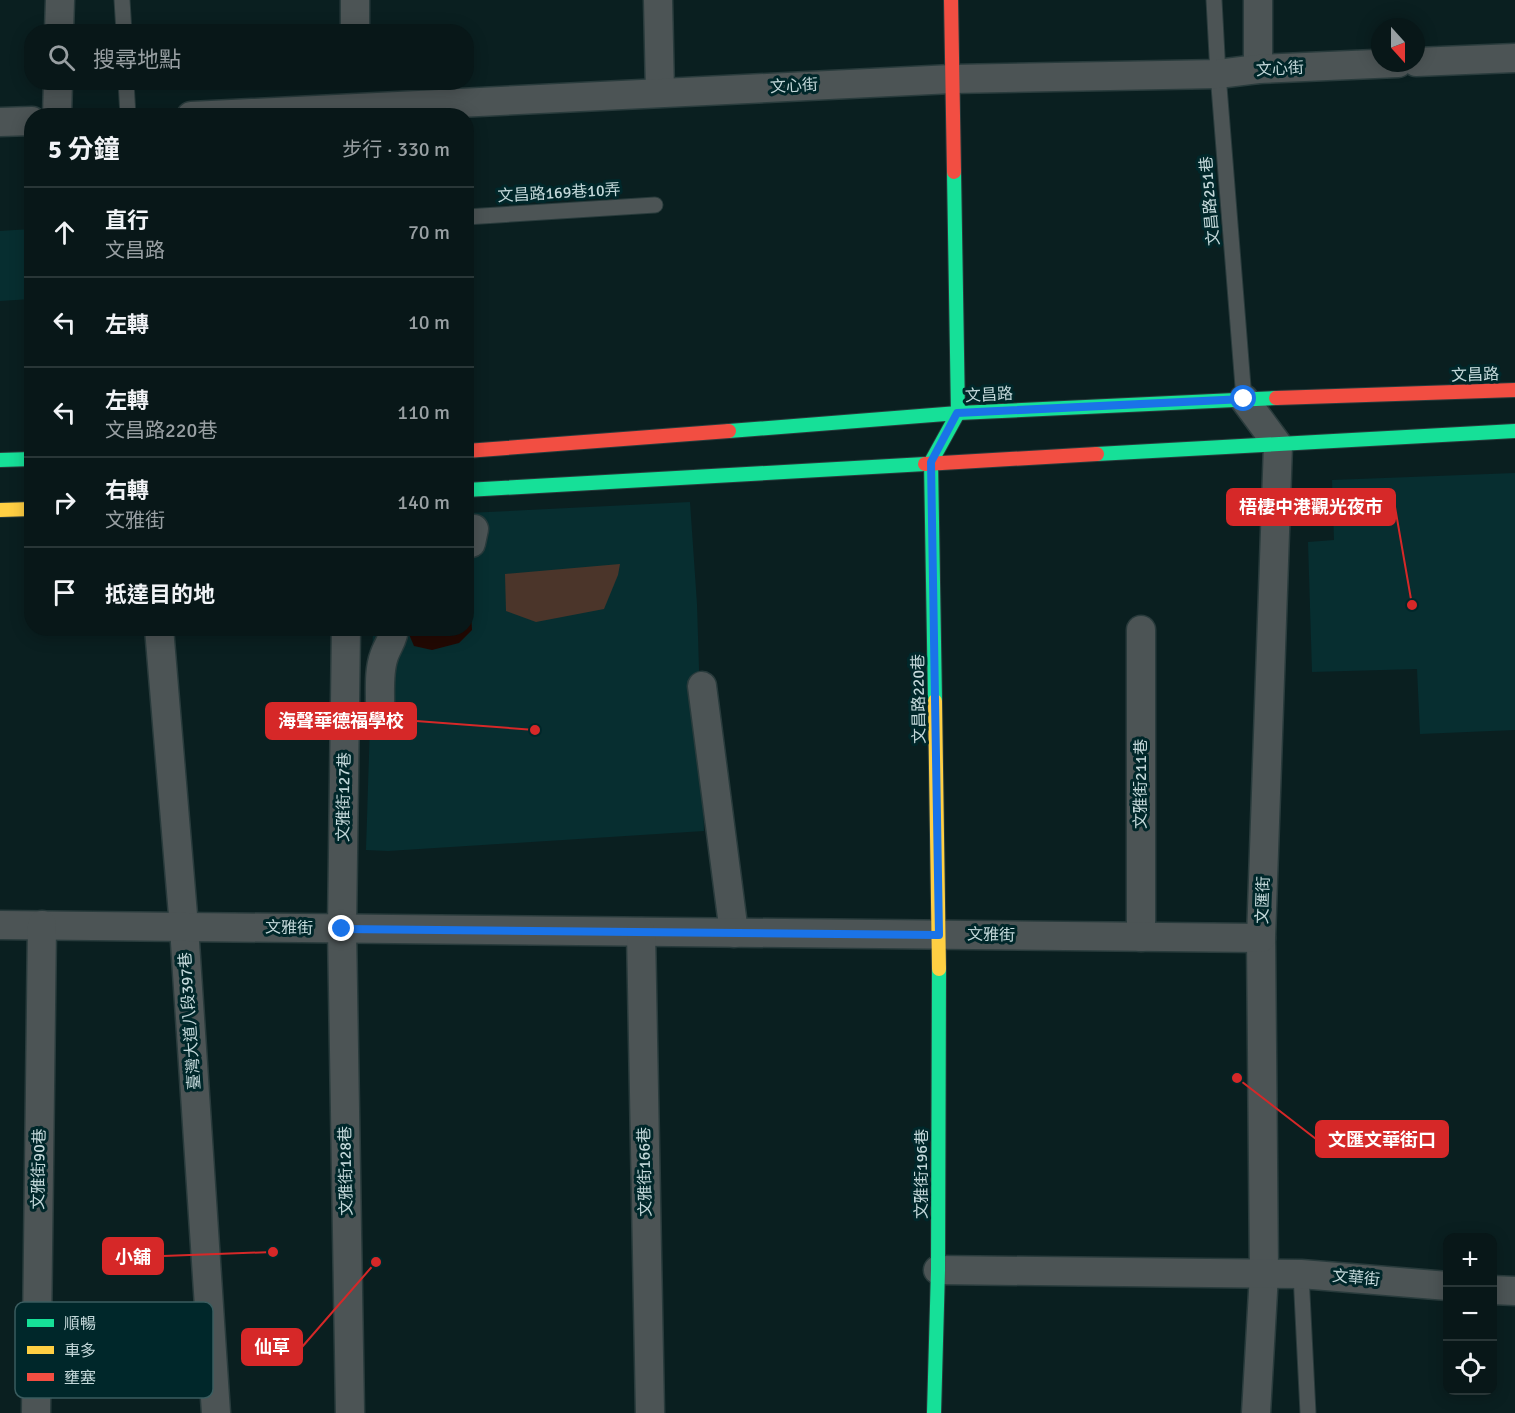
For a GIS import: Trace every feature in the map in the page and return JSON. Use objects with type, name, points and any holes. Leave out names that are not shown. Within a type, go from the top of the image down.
[{"type":"street","points":[[59,24],[60,0]]},
{"type":"street","points":[[355,0],[355,24]]},
{"type":"street","points":[[658,0],[660,92]]},
{"type":"street","points":[[931,462],[957,413],[951,0]]},
{"type":"street","points":[[1258,0],[1258,69]]},
{"type":"street","points":[[1425,62],[1515,58]]},
{"type":"street","name":"文心街","points":[[285,108],[356,102],[952,79],[1218,74],[1258,69],[1371,64]]},
{"type":"street","points":[[57,108],[58,90]]},
{"type":"street","points":[[0,122],[24,121]]},
{"type":"street","name":"文昌路","points":[[474,450],[957,413],[1244,399],[1515,390]]},
{"type":"street","points":[[1244,399],[1278,445]]},
{"type":"street","points":[[474,490],[931,462],[1515,431]]},
{"type":"street","name":"文匯街","points":[[1256,1413],[1264,1274],[1262,938],[1278,445]]},
{"type":"street","points":[[0,460],[24,459]]},
{"type":"street","name":"文昌路220巷","points":[[931,462],[939,935]]},
{"type":"street","points":[[0,510],[24,509]]},
{"type":"street","name":"文雅街211巷","points":[[1141,630],[1142,937]]},
{"type":"street","name":"臺灣大道八段397巷","points":[[160,636],[184,927],[209,1302]]},
{"type":"street","name":"文雅街127巷","points":[[342,929],[346,636]]},
{"type":"street","points":[[380,701],[383,657],[393,636]]},
{"type":"street","points":[[702,686],[734,933]]},
{"type":"street","name":"文雅街","points":[[0,925],[1262,938]]},
{"type":"street","name":"文雅街90巷","points":[[37,1302],[42,926]]},
{"type":"street","name":"文雅街128巷","points":[[342,929],[350,1413]]},
{"type":"street","name":"文雅街166巷","points":[[641,932],[650,1413]]},
{"type":"street","name":"文雅街196巷","points":[[934,1413],[938,1270],[939,935]]},
{"type":"street","name":"文華街","points":[[938,1270],[1301,1274],[1443,1286]]},
{"type":"street","points":[[1497,1290],[1515,1291]]},
{"type":"street","name":"臺灣大道八段397巷","points":[[213,1367],[216,1413]]},
{"type":"street","name":"文雅街90巷","points":[[36,1398],[36,1413]]},
{"type":"lane","points":[[122,0],[124,24]]},
{"type":"lane","name":"文昌路251巷","points":[[1214,0],[1244,399]]},
{"type":"lane","points":[[126,90],[128,108]]},
{"type":"lane","name":"文昌路169巷10弄","points":[[474,216],[655,205]]},
{"type":"lane","points":[[1301,1274],[1308,1413]]},
{"type":"shaded area","points":[[24,229],[24,299],[0,301],[0,231]]},
{"type":"shaded area","points":[[1515,473],[1515,730],[1420,734],[1417,669],[1312,672],[1308,542],[1334,540],[1332,480]]},
{"type":"shaded area","points":[[690,502],[697,604],[704,831],[388,851],[366,850],[373,636],[474,636],[474,513]]},
{"type":"shaded area","points":[[620,564],[618,575],[604,609],[536,622],[506,611],[505,574]]},
{"type":"shaded area","points":[[410,636],[466,636],[459,643],[432,650],[414,646]]},
{"type":"traffic: fast","points":[[935,701],[931,462],[958,413],[954,172]]},
{"type":"traffic: fast","points":[[729,431],[958,413],[1276,398]]},
{"type":"traffic: fast","points":[[1097,454],[1515,431]]},
{"type":"traffic: fast","points":[[0,460],[24,459]]},
{"type":"traffic: fast","points":[[474,490],[925,464]]},
{"type":"traffic: fast","points":[[934,1413],[938,1270],[939,969]]},
{"type":"traffic: slow","points":[[0,510],[24,509]]},
{"type":"traffic: slow","points":[[935,701],[939,969]]},
{"type":"traffic: jam","points":[[951,0],[954,172]]},
{"type":"traffic: jam","points":[[1276,398],[1515,390]]},
{"type":"traffic: jam","points":[[474,450],[729,431]]},
{"type":"traffic: jam","points":[[925,464],[1097,454]]},
{"type":"place","name":"梧棲中港觀光夜市","points":[[1412,605]]},
{"type":"place","name":"海聲華德福學校","points":[[535,730]]},
{"type":"place","name":"文匯文華街口","points":[[1237,1078]]},
{"type":"place","name":"小舖","points":[[273,1252]]},
{"type":"place","name":"仙草","points":[[376,1262]]},
{"type":"route","points":[[342,929],[939,935],[931,462],[957,413],[1244,399]]}]
